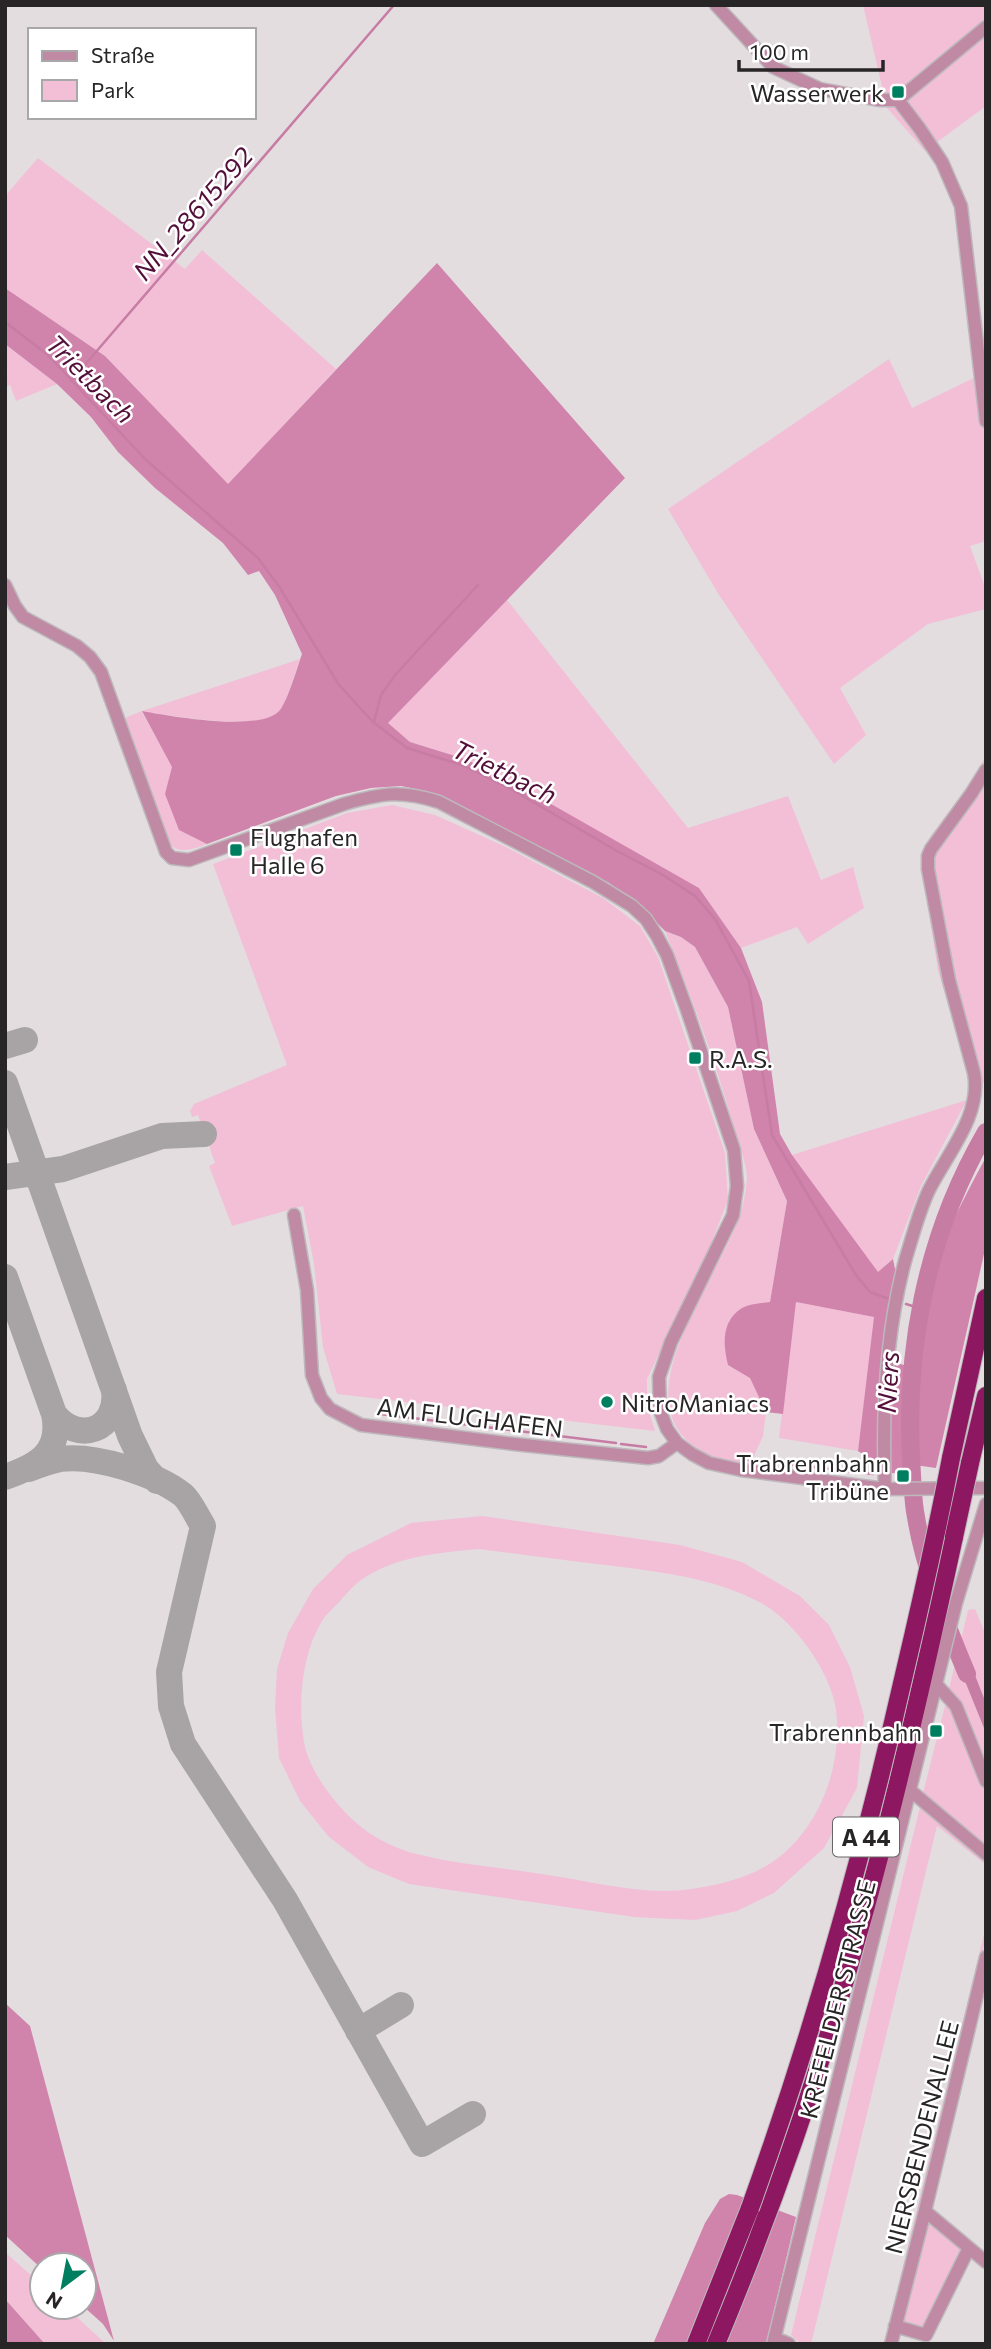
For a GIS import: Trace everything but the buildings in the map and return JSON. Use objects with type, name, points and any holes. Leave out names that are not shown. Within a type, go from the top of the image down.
[{"type":"highway","name":"A 44","points":[[716,2344],[806,2047],[881,1776],[937,1531],[986,1298]]},
{"type":"highway","name":"A 44","points":[[696,2344],[758,2211],[821,2059],[868,1901],[916,1710],[986,1396]]},
{"type":"street","points":[[716,5],[773,67],[820,89],[879,100],[898,100],[986,27]]},
{"type":"street","points":[[898,100],[942,162],[961,206],[986,422]]},
{"type":"street","points":[[5,585],[23,617],[77,646],[102,672],[166,852],[172,858],[189,860],[370,797],[395,793],[439,802],[593,881],[632,906],[646,919],[667,954],[734,1150],[737,1186],[733,1215],[671,1342],[659,1377],[660,1411],[667,1429],[677,1443],[709,1463],[741,1470],[891,1489],[986,1489]]},
{"type":"street","points":[[891,1489],[885,1437],[891,1335],[905,1261],[928,1192],[966,1121],[976,1091],[975,1073],[943,956],[928,856],[986,770]]},
{"type":"street","name":"AM FLUGHAFEN","points":[[294,1216],[307,1290],[312,1375],[321,1398],[330,1409],[361,1425],[626,1456],[654,1458],[677,1443]]},
{"type":"street","name":"KREFELDER STRASSE","points":[[774,2341],[956,1603],[986,1504]]},
{"type":"street","points":[[936,1684],[956,1706],[986,1781]]},
{"type":"street","points":[[911,1791],[986,1854]]},
{"type":"street","name":"NIERSBENDENALLEE","points":[[891,2344],[986,1957]]},
{"type":"street","points":[[925,2211],[986,2262]]},
{"type":"street","points":[[895,2326],[926,2335],[969,2248]]},
{"type":"street","points":[[774,2341],[789,2344]]},
{"type":"green space","points":[[863,5],[986,5],[986,106],[925,151],[887,108]]},
{"type":"green space","points":[[38,158],[185,269],[202,250],[336,369],[228,485],[105,356],[5,288],[5,196]]},
{"type":"green space","points":[[5,344],[57,384],[16,401],[10,385],[5,387]]},
{"type":"green space","points":[[889,359],[912,408],[986,372],[986,541],[970,546],[986,590],[986,609],[928,624],[840,688],[866,735],[834,764],[719,595],[668,509]]},
{"type":"green space","points":[[507,600],[688,828],[788,796],[821,880],[853,867],[864,908],[808,944],[797,927],[741,948],[699,888],[465,759],[410,742],[387,723]]},
{"type":"green space","points":[[300,659],[284,705],[271,717],[236,722],[142,712],[173,767],[165,794],[207,844],[187,850],[173,847],[169,843],[125,721],[127,717]]},
{"type":"green space","points":[[986,755],[986,1080],[967,1100],[971,1080],[938,971],[921,862],[930,837],[975,777]]},
{"type":"green space","points":[[392,805],[435,815],[504,846],[603,898],[640,926],[658,957],[725,1153],[728,1200],[707,1254],[647,1379],[647,1405],[655,1431],[337,1394],[323,1347],[314,1264],[303,1206],[232,1226],[209,1166],[215,1163],[198,1115],[192,1117],[190,1111],[194,1104],[287,1065],[213,864],[347,813]]},
{"type":"green space","points":[[665,931],[681,937],[695,947],[728,1007],[754,1129],[787,1201],[770,1302],[742,1308],[729,1320],[728,1365],[750,1377],[766,1412],[763,1436],[754,1456],[754,1467],[723,1460],[688,1441],[671,1415],[669,1383],[678,1348],[740,1215],[747,1178],[712,1056]]},
{"type":"green space","points":[[967,1100],[921,1186],[893,1259],[878,1273],[792,1155]]},
{"type":"green space","points":[[796,1302],[875,1317],[858,1451],[779,1438]]},
{"type":"green space","points":[[482,1516],[680,1545],[742,1562],[800,1596],[829,1625],[850,1667],[864,1716],[857,1788],[824,1848],[774,1893],[737,1911],[695,1920],[634,1917],[409,1884],[368,1867],[328,1836],[300,1801],[279,1758],[275,1708],[277,1669],[288,1633],[313,1589],[347,1555],[411,1523]],"holes":[[[478,1549],[646,1570],[704,1581],[759,1602],[785,1621],[808,1648],[827,1679],[836,1710],[837,1730],[836,1751],[826,1792],[817,1811],[793,1844],[768,1865],[737,1879],[691,1889],[656,1891],[415,1854],[363,1829],[323,1785],[305,1747],[301,1699],[305,1666],[315,1635],[322,1621],[358,1582],[374,1572],[432,1554]]]},
{"type":"green space","points":[[975,1609],[986,1635],[986,1703],[961,1640],[968,1610]]},
{"type":"green space","points":[[956,1659],[986,1733],[986,1770],[949,1689]]},
{"type":"green space","points":[[946,1702],[959,1720],[986,1789],[986,1849],[922,1797]]},
{"type":"green space","points":[[920,1807],[986,1859],[986,1865],[937,1826],[811,2344],[801,2344],[791,2335]]},
{"type":"green space","points":[[986,1926],[986,1937],[887,2344],[884,2344]]},
{"type":"green space","points":[[926,2223],[935,2224],[963,2250],[924,2329],[900,2323]]},
{"type":"green space","points":[[5,2252],[28,2273],[28,2321],[81,2321],[106,2344],[45,2344],[5,2299]]},
{"type":"shaded area","points":[[437,263],[625,478],[388,723],[410,742],[465,759],[514,783],[699,888],[741,948],[762,1002],[780,1134],[792,1155],[878,1272],[893,1259],[902,1304],[894,1362],[907,1366],[910,1474],[890,1473],[858,1451],[874,1317],[796,1302],[783,1414],[766,1412],[750,1378],[728,1365],[725,1334],[730,1320],[745,1307],[770,1302],[787,1201],[754,1129],[728,1007],[695,947],[681,937],[665,931],[639,905],[609,883],[450,800],[426,791],[401,786],[371,788],[336,796],[207,844],[179,830],[165,794],[172,767],[142,711],[214,721],[255,721],[270,717],[283,705],[302,654],[275,595],[259,571],[248,575],[223,543],[155,488],[118,452],[91,417],[57,384],[5,344],[5,288],[105,356],[228,484]]},
{"type":"shaded area","points":[[986,1157],[986,1245],[936,1468],[915,1465],[917,1372],[934,1276],[954,1219]]},
{"type":"shaded area","points":[[961,1640],[986,1703],[986,1733],[956,1659]]},
{"type":"shaded area","points":[[5,2003],[30,2026],[90,2251],[28,2251],[28,2256],[5,2235]]},
{"type":"shaded area","points":[[729,2194],[796,2217],[766,2344],[653,2344],[705,2223],[720,2199]]},
{"type":"shaded area","points":[[98,2281],[114,2341],[98,2320]]},
{"type":"shaded area","points":[[5,2299],[45,2344],[5,2344]]},
{"type":"waterway","name":"NN_28615292","points":[[71,381],[394,5]]},
{"type":"waterway","name":"Trietbach","points":[[5,322],[48,355],[145,459],[258,558],[280,588],[339,685],[373,722],[407,748],[462,765],[509,788],[695,896],[715,919],[749,981],[772,1135],[856,1275],[870,1292],[889,1299]]},
{"type":"waterway","points":[[374,722],[381,695],[396,674],[478,585]]},
{"type":"waterway","name":"Niers","points":[[967,1674],[937,1597],[914,1506],[911,1386],[915,1341],[933,1255],[947,1213],[986,1132]]},
{"type":"waterway","name":"Trietbach","points":[[906,1304],[919,1308]]},
{"type":"waterway","points":[[380,1414],[616,1443]]},
{"type":"waterway","points":[[621,1444],[646,1447]]},
{"type":"waterway","points":[[736,1458],[873,1474]]},
{"type":"taxiway","points":[[5,1046],[25,1040]]},
{"type":"taxiway","points":[[5,1083],[130,1436],[146,1469],[157,1481]]},
{"type":"taxiway","points":[[5,1177],[63,1169],[162,1136],[204,1134]]},
{"type":"taxiway","points":[[5,1277],[54,1414],[56,1427],[50,1448],[37,1463],[5,1477]]},
{"type":"taxiway","points":[[54,1414],[74,1429],[95,1429],[110,1415],[114,1404],[114,1390]]},
{"type":"taxiway","points":[[29,1469],[60,1459],[74,1458],[107,1463],[157,1480],[183,1495],[189,1502],[203,1526],[169,1672],[171,1706],[183,1744],[285,1900],[422,2144],[473,2114]]},
{"type":"taxiway","points":[[358,2031],[401,2005]]},
{"type":"place","name":"Wasserwerk","points":[[898,92]]},
{"type":"place","name":"Flughafen Halle 6","points":[[236,850]]},
{"type":"place","name":"R.A.S.","points":[[695,1058]]},
{"type":"place","name":"NitroManiacs","points":[[607,1402]]},
{"type":"place","name":"Trabrennbahn Tribüne","points":[[903,1476]]},
{"type":"place","name":"Trabrennbahn","points":[[936,1731]]}]
